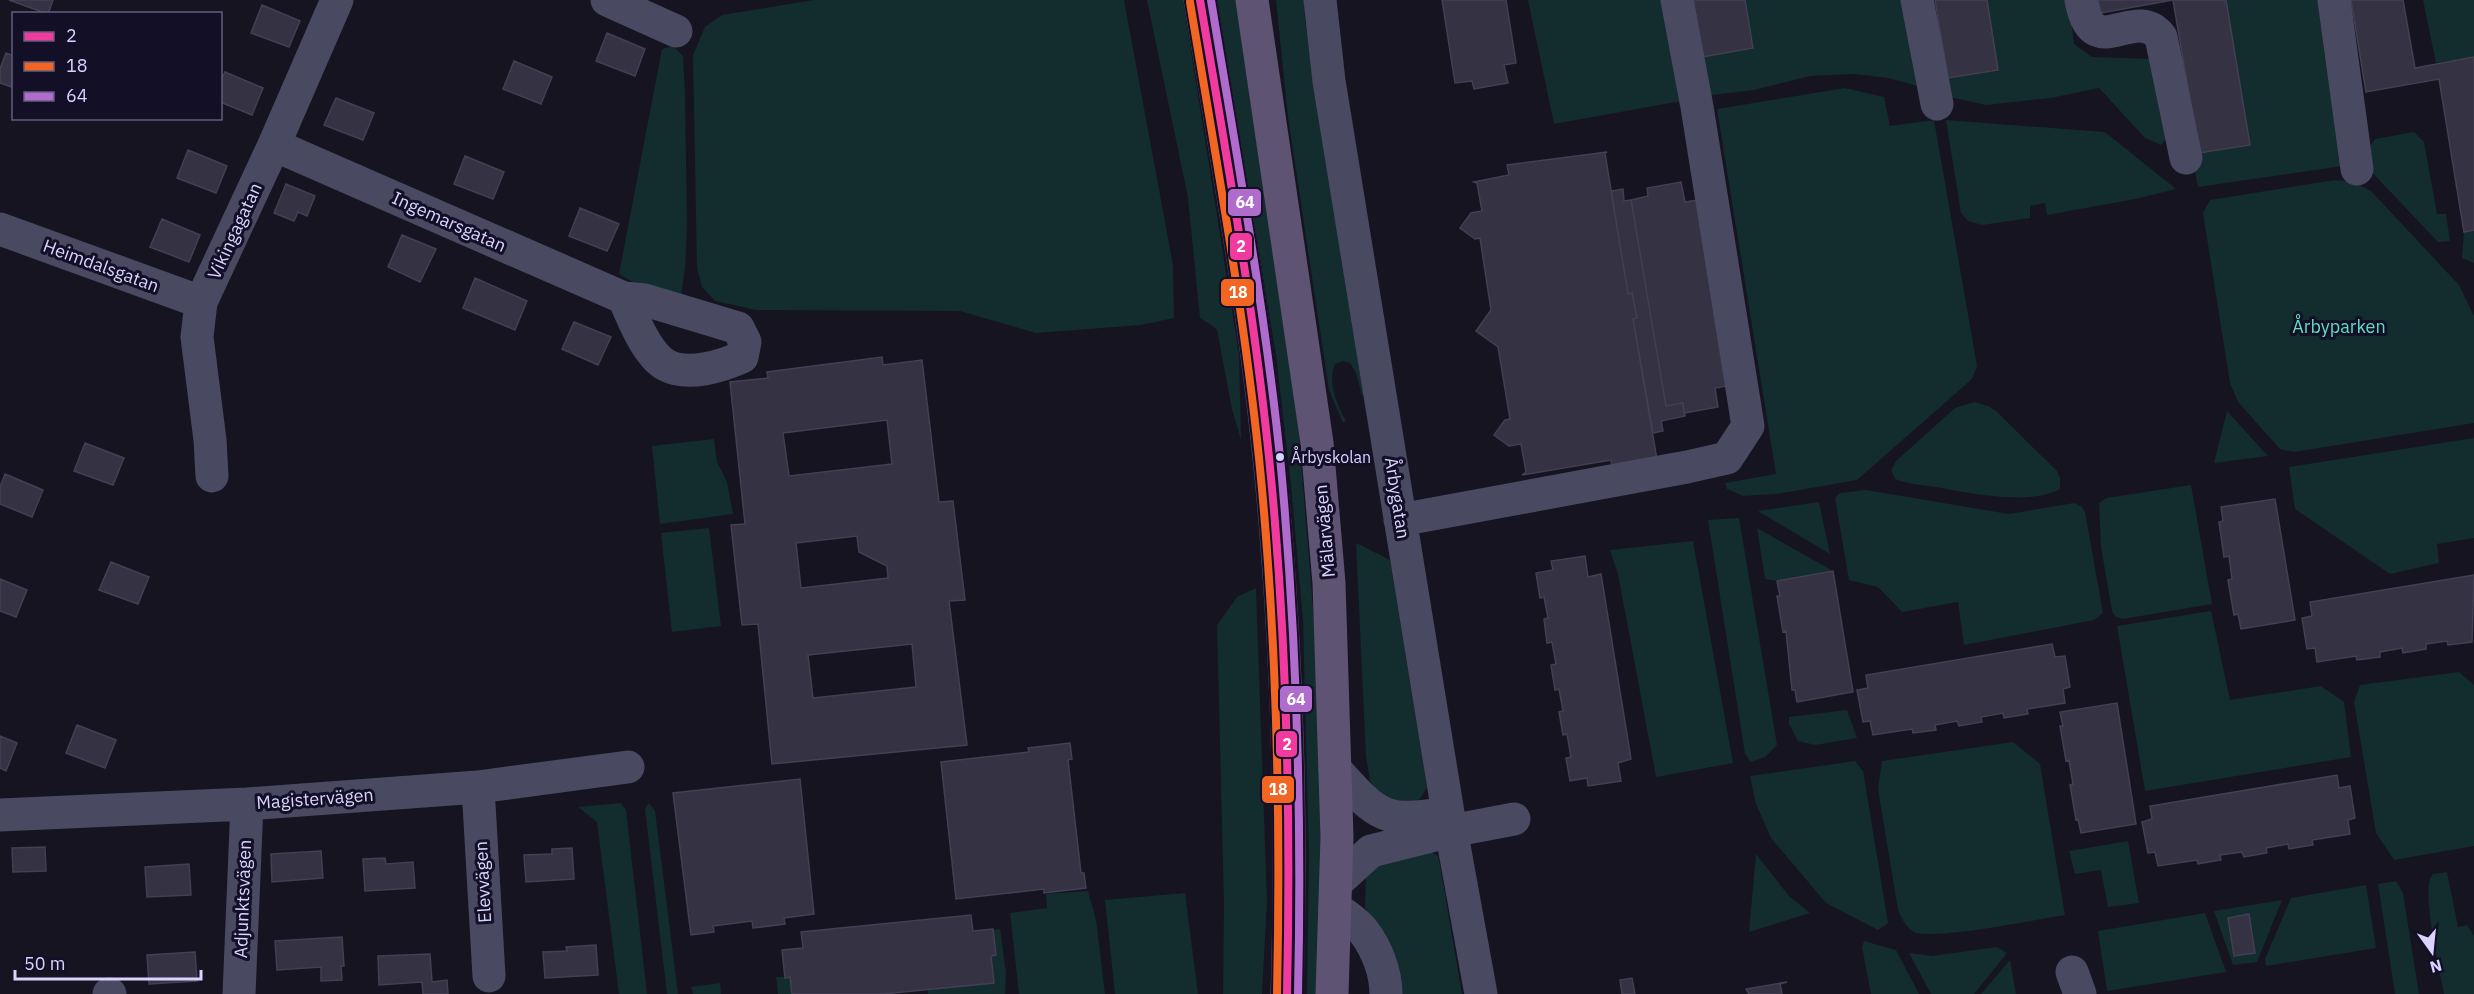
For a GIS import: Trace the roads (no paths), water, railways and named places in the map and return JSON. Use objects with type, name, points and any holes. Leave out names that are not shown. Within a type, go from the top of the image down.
[{"type":"main road","points":[[1200,0],[1247,295],[1275,520],[1286,680],[1289,802],[1287,994]]},
{"type":"main road","name":"Mälarvägen","points":[[1252,0],[1317,443],[1332,633],[1337,837],[1332,994]]},
{"type":"street","name":"Vikingagatan","points":[[212,476],[210,440],[197,337],[201,303],[338,0]]},
{"type":"street","points":[[607,0],[676,31]]},
{"type":"street","name":"Årbygatan","points":[[1320,0],[1330,92],[1450,822],[1481,994]]},
{"type":"street","points":[[1400,520],[1726,458],[1748,426],[1697,107],[1677,0]]},
{"type":"street","points":[[1917,0],[1937,104]]},
{"type":"street","points":[[2081,0],[2087,22],[2092,29],[2100,32],[2147,26],[2156,30],[2162,37],[2186,158]]},
{"type":"street","points":[[2334,0],[2357,169]]},
{"type":"street","name":"Ingemarsgatan","points":[[274,145],[624,298]]},
{"type":"street","name":"Heimdalsgatan","points":[[0,229],[201,303]]},
{"type":"street","name":"Magistervägen","points":[[0,815],[247,804],[478,788],[628,767]]},
{"type":"street","points":[[1335,769],[1372,807],[1395,818],[1450,822],[1514,819]]},
{"type":"street","name":"Elevvägen","points":[[478,788],[489,976]]},
{"type":"street","name":"Adjunktsvägen","points":[[239,994],[247,804]]},
{"type":"street","points":[[1386,994],[1386,980],[1363,931],[1336,895],[1371,850],[1450,822]]},
{"type":"place","name":"Årbyskolan","points":[[1280,457]]},
{"type":"park label","name":"Årbyparken","points":[[2339,327]]}]
